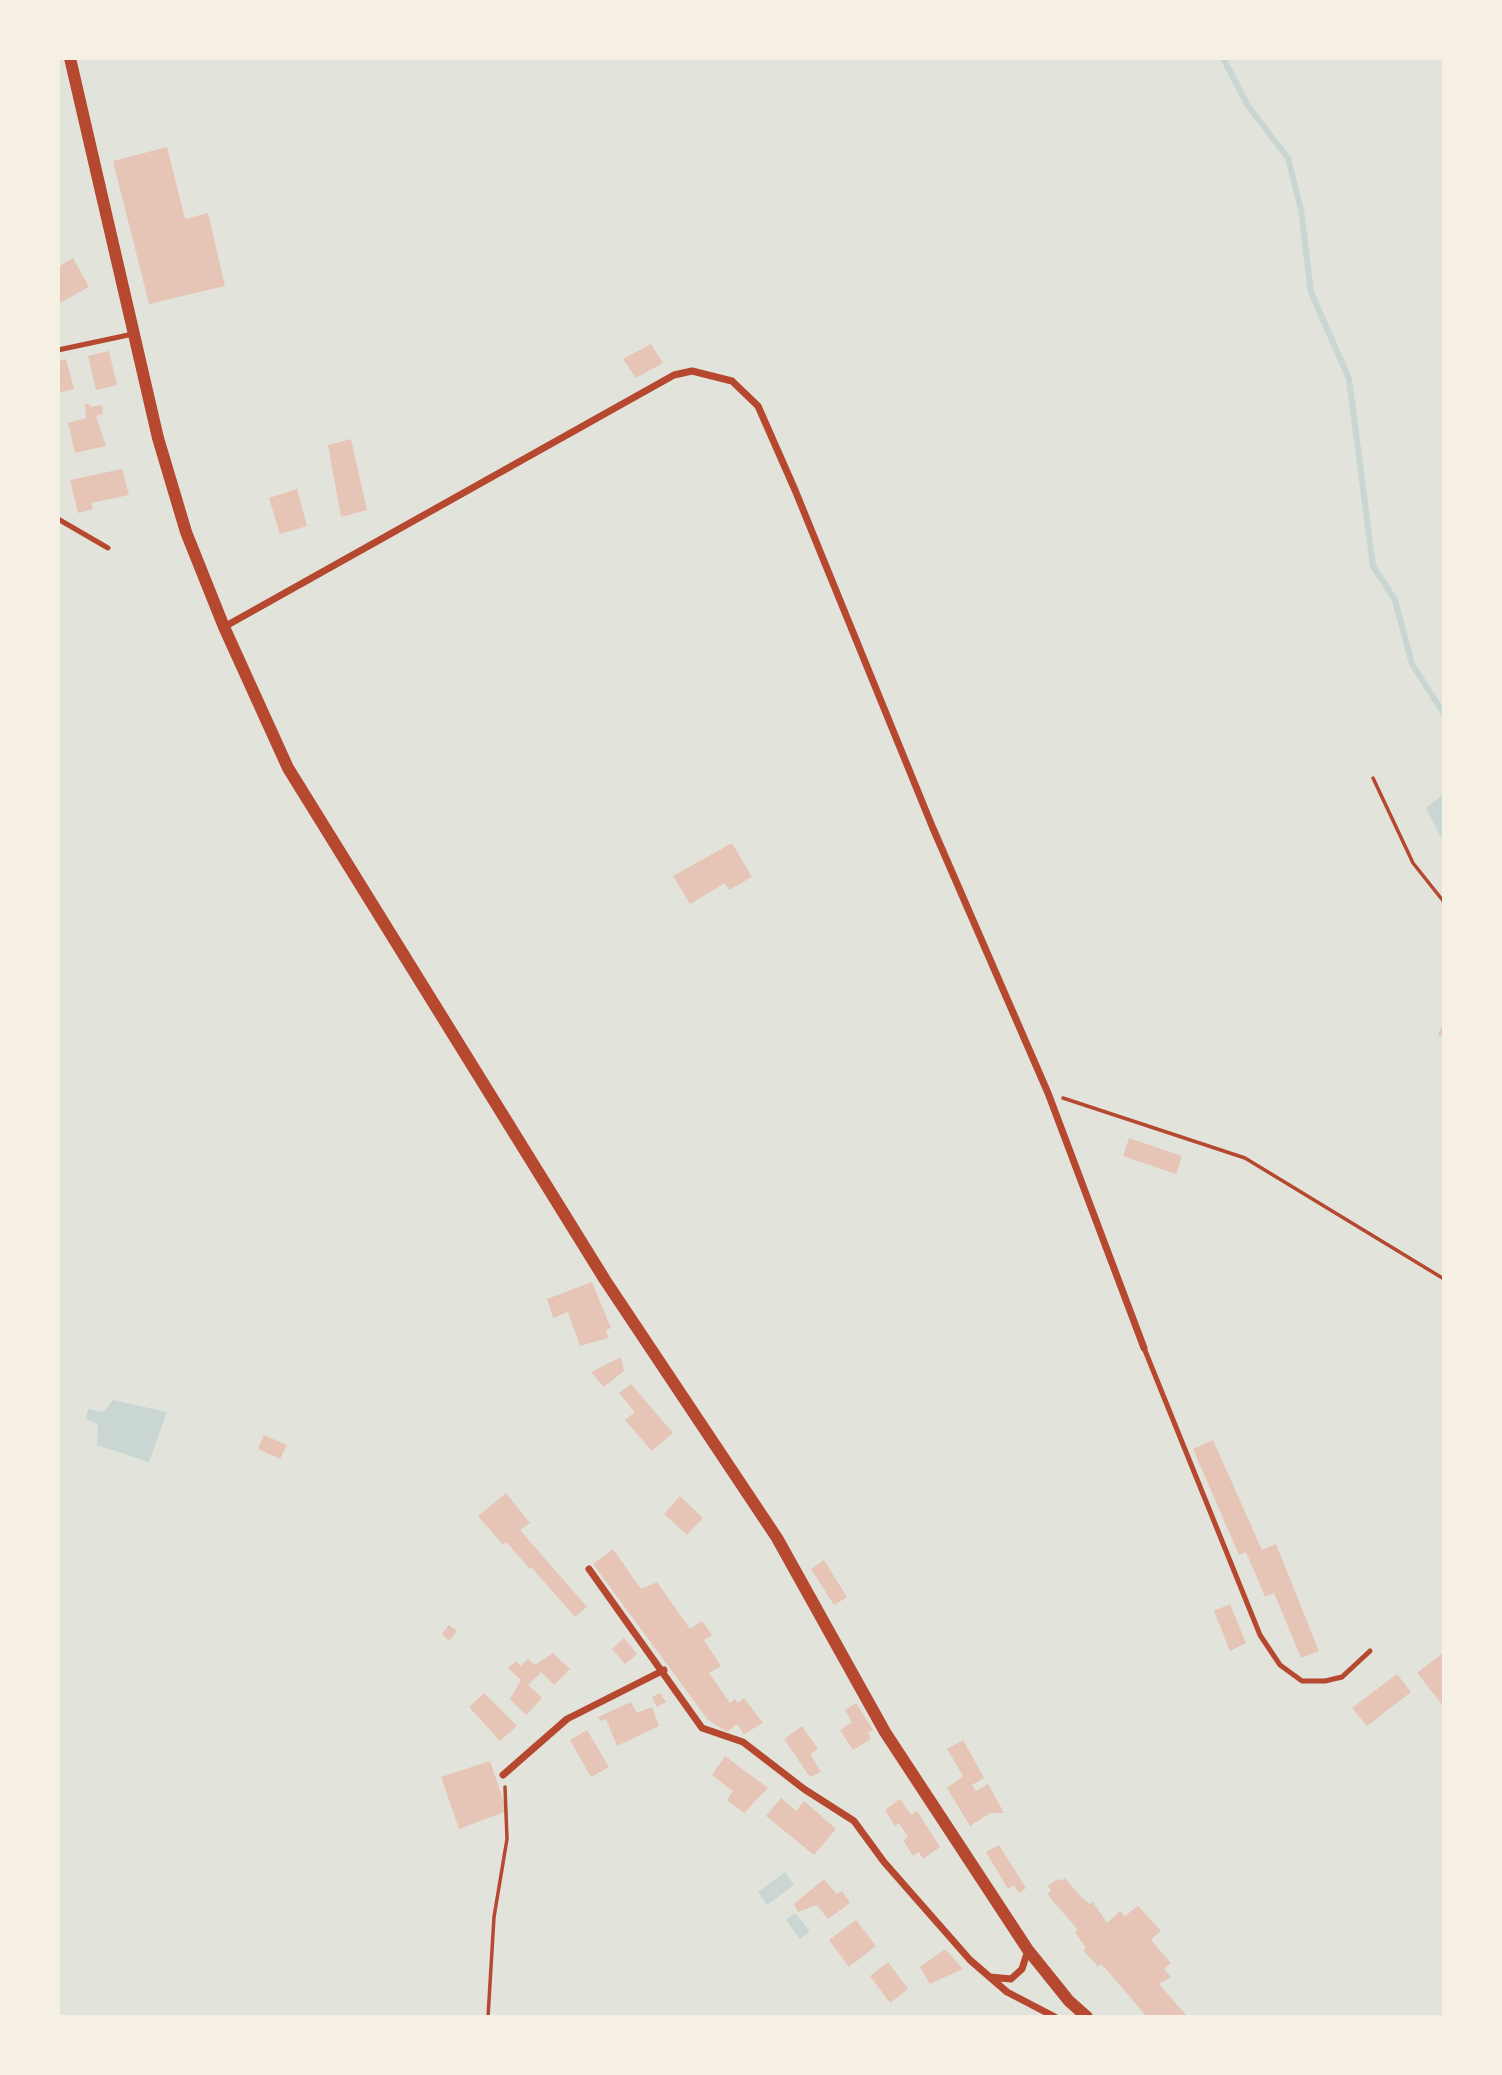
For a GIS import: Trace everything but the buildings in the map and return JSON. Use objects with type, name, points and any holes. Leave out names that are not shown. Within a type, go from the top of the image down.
[{"type":"street","points":[[70,58],[158,438],[186,532],[224,627],[288,768],[605,1280],[777,1538],[884,1732],[1028,1950],[1069,2001],[1087,2017]]},
{"type":"street","points":[[224,627],[674,375],[692,371],[732,381],[758,406],[932,826],[1048,1093],[1144,1348]]},
{"type":"street","points":[[589,1569],[664,1670],[702,1728],[743,1742],[804,1789],[853,1821],[884,1862],[970,1960],[1007,1992],[1055,2017]]},
{"type":"street","points":[[503,1775],[567,1719],[664,1670]]},
{"type":"street","points":[[989,1977],[1011,1979],[1022,1969],[1028,1950]]},
{"type":"lane","points":[[58,350],[133,334]]},
{"type":"lane","points":[[58,519],[108,548]]},
{"type":"lane","points":[[1144,1348],[1260,1635],[1280,1665],[1302,1681],[1325,1681],[1342,1676],[1370,1651]]},
{"type":"path","points":[[1374,778],[1413,863],[1444,902]]},
{"type":"path","points":[[1048,1093],[1245,1158],[1444,1279]]},
{"type":"path","points":[[488,2017],[494,1917],[507,1839],[503,1775]]},
{"type":"shaded area","points":[[58,58],[1444,58],[1444,2017],[58,2017]]},
{"type":"shaded area","points":[[1444,794],[1444,843],[1426,808]]},
{"type":"shaded area","points":[[113,1400],[167,1412],[149,1462],[97,1445],[98,1424],[86,1419],[88,1409],[103,1412]]},
{"type":"shaded area","points":[[785,1872],[794,1885],[767,1905],[758,1892]]},
{"type":"shaded area","points":[[795,1913],[810,1931],[800,1939],[786,1920]]},
{"type":"waterway","points":[[1223,58],[1248,106],[1288,158],[1301,210],[1311,292],[1349,379],[1373,566],[1395,600],[1412,664],[1444,714]]}]
